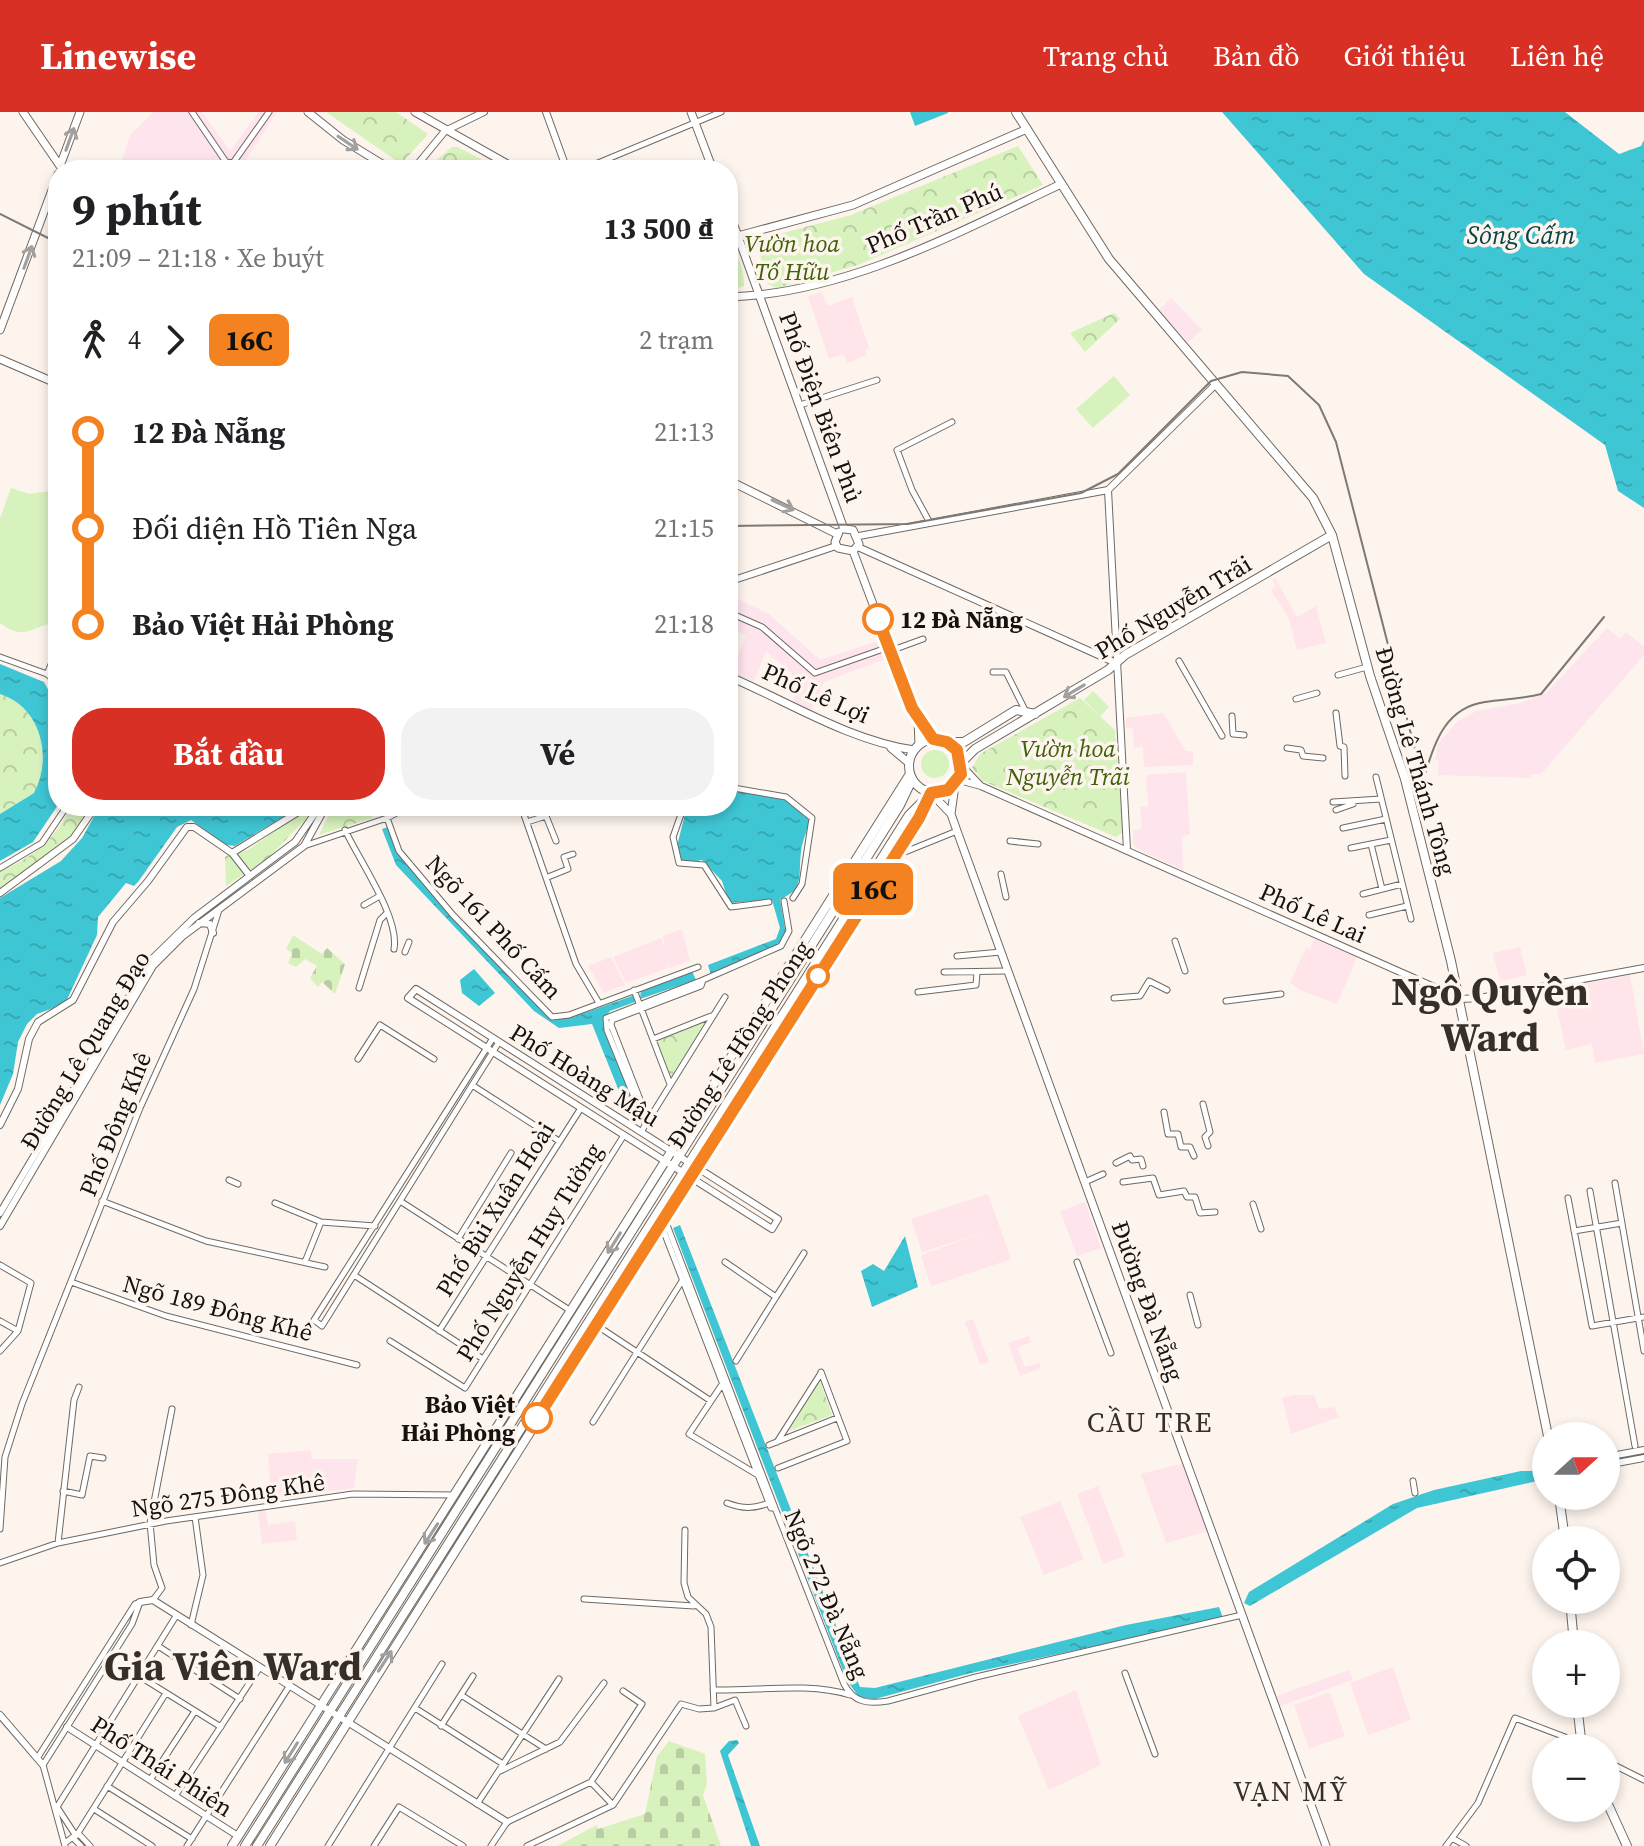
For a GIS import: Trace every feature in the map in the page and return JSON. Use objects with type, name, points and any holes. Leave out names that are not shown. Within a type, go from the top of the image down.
[{"type":"main road","points":[[23,112],[53,160]]},
{"type":"main road","points":[[63,160],[80,112]]},
{"type":"main road","points":[[308,112],[343,140],[376,160]]},
{"type":"main road","points":[[415,112],[499,160]]},
{"type":"main road","points":[[691,112],[709,160]]},
{"type":"main road","name":"Đường Lê Thánh Tông","points":[[1016,112],[1059,185],[1109,259],[1313,498],[1332,535],[1368,667],[1405,779],[1461,999],[1545,1422]]},
{"type":"main road","points":[[738,236],[853,205],[1027,129]]},
{"type":"main road","name":"Phố Trần Phú","points":[[738,297],[761,296],[857,273],[1059,185]]},
{"type":"main road","points":[[0,330],[48,200]]},
{"type":"main road","name":"Phố Điện Biên Phủ","points":[[738,236],[800,405],[840,532]]},
{"type":"main road","points":[[0,359],[48,380]]},
{"type":"main road","points":[[738,485],[840,532],[853,530],[859,536],[856,549],[890,649],[918,717],[933,739]]},
{"type":"main road","points":[[840,532],[836,546],[844,552],[856,549]]},
{"type":"main road","name":"Phố Nguyễn Trãi","points":[[962,765],[975,749],[1332,535]]},
{"type":"main road","name":"Phố Lê Lợi","points":[[738,681],[799,711],[889,746],[909,763]]},
{"type":"main road","points":[[916,747],[933,739],[964,742],[1016,710],[1035,714]]},
{"type":"main road","points":[[918,717],[916,747],[909,763],[911,777],[931,793],[939,793],[957,783],[962,765],[957,750],[947,742]]},
{"type":"main road","name":"Phố Lê Lợi","points":[[889,746],[916,747]]},
{"type":"main road","name":"Đường Lê Hồng Phong","points":[[257,1846],[571,1311],[671,1151],[900,805],[911,777]]},
{"type":"main road","name":"Đường Lê Hồng Phong","points":[[245,1846],[334,1714],[678,1169],[911,777]]},
{"type":"main road","name":"Đường Đà Nẵng","points":[[951,814],[957,783]]},
{"type":"main road","name":"Đường Lê Hồng Phong","points":[[270,1846],[596,1325],[665,1222],[911,812],[931,793]]},
{"type":"main road","name":"Đường Lê Hồng Phong","points":[[853,911],[894,857],[931,793]]},
{"type":"main road","name":"Đường Đà Nẵng","points":[[931,793],[951,814],[1326,1846]]},
{"type":"main road","points":[[900,805],[909,803],[911,812]]},
{"type":"main road","name":"Đường Lê Hồng Phong","points":[[684,1159],[778,1030]]},
{"type":"main road","name":"Đường Lê Hồng Phong","points":[[232,1846],[321,1706],[678,1169]]},
{"type":"main road","points":[[1616,1822],[1627,1846]]},
{"type":"street","points":[[192,112],[225,160]]},
{"type":"street","points":[[233,160],[269,112]]},
{"type":"street","points":[[421,160],[445,131],[484,112]]},
{"type":"street","points":[[546,112],[563,160]]},
{"type":"street","points":[[605,160],[721,112]]},
{"type":"street","points":[[800,405],[877,380]]},
{"type":"street","points":[[859,536],[1108,490],[1215,385]]},
{"type":"street","points":[[931,524],[912,490],[897,450],[952,422]]},
{"type":"street","points":[[1108,490],[1127,850]]},
{"type":"street","points":[[738,579],[836,546]]},
{"type":"street","points":[[856,549],[1116,663]]},
{"type":"street","points":[[738,616],[762,627],[815,673],[923,639]]},
{"type":"street","points":[[0,657],[47,674]]},
{"type":"street","points":[[1179,661],[1222,736]]},
{"type":"street","points":[[1338,675],[1368,667]]},
{"type":"street","points":[[993,672],[1006,672],[1025,710]]},
{"type":"street","points":[[1296,699],[1317,693]]},
{"type":"street","points":[[1336,713],[1340,746],[1344,747],[1345,776]]},
{"type":"street","points":[[1232,716],[1233,734],[1244,735]]},
{"type":"street","points":[[1287,748],[1301,750],[1303,756],[1323,758]]},
{"type":"street","name":"Phố Lê Lai","points":[[962,765],[981,786]]},
{"type":"street","points":[[1376,777],[1411,919]]},
{"type":"street","name":"Phố Lê Lai","points":[[957,783],[981,786],[1461,999]]},
{"type":"street","points":[[738,789],[786,797],[812,818],[802,884],[793,898]]},
{"type":"street","points":[[1333,802],[1381,799]]},
{"type":"street","points":[[1336,810],[1358,802]]},
{"type":"street","points":[[0,868],[42,843],[60,816]]},
{"type":"street","points":[[0,893],[73,839],[89,816]]},
{"type":"street","points":[[232,853],[292,816]]},
{"type":"street","name":"Đường Lê Quang Đạo","points":[[0,1226],[153,966],[250,876],[295,842],[313,816]]},
{"type":"street","points":[[304,846],[320,816]]},
{"type":"street","points":[[217,906],[304,846],[391,816]]},
{"type":"street","points":[[525,816],[576,964],[599,1003],[698,967]]},
{"type":"street","points":[[527,822],[546,816],[556,841]]},
{"type":"street","points":[[680,816],[673,837],[679,863],[704,865],[731,907],[769,902]]},
{"type":"street","name":"Ngõ 161 Phố Cấm","points":[[387,818],[399,851],[421,879],[552,1017],[599,1003]]},
{"type":"street","points":[[1343,828],[1386,819]]},
{"type":"street","points":[[0,1125],[18,1089],[29,1039],[38,1022],[73,1000],[113,922],[148,881],[187,827],[194,827],[232,853],[250,876]]},
{"type":"street","points":[[345,830],[372,876],[396,936],[394,949]]},
{"type":"street","points":[[894,857],[957,831]]},
{"type":"street","points":[[1351,848],[1391,840]]},
{"type":"street","points":[[1010,841],[1038,844]]},
{"type":"street","points":[[295,842],[304,846]]},
{"type":"street","points":[[1371,844],[1382,889]]},
{"type":"street","points":[[548,877],[568,869],[564,857],[573,854]]},
{"type":"street","points":[[1001,874],[1006,897]]},
{"type":"street","points":[[1363,894],[1402,884]]},
{"type":"street","points":[[364,905],[378,897]]},
{"type":"street","points":[[646,1122],[611,1025],[615,1018],[781,946],[789,931],[784,901]]},
{"type":"street","name":"Đường Lê Quang Đạo","points":[[0,1213],[148,964],[179,932],[217,906]]},
{"type":"street","name":"Phố Đông Khê","points":[[0,1529],[10,1438],[102,1201],[194,989],[213,933],[217,906]]},
{"type":"street","points":[[1369,915],[1407,906]]},
{"type":"street","points":[[359,988],[380,920],[387,913]]},
{"type":"street","points":[[199,923],[210,924],[213,933]]},
{"type":"street","points":[[1175,941],[1185,971]]},
{"type":"street","points":[[405,952],[409,942]]},
{"type":"street","points":[[957,956],[1001,952]]},
{"type":"street","points":[[1461,999],[1494,996],[1644,968]]},
{"type":"street","points":[[944,972],[1007,971]]},
{"type":"street","points":[[918,992],[976,985],[977,972]]},
{"type":"street","points":[[1114,998],[1140,996],[1149,981],[1167,990]]},
{"type":"street","name":"Phố Hoàng Mậu","points":[[416,989],[671,1151],[778,1219],[772,1229],[408,998],[416,989]]},
{"type":"street","points":[[634,990],[670,1084]]},
{"type":"street","points":[[1226,1001],[1281,994]]},
{"type":"street","points":[[641,1132],[725,997]]},
{"type":"street","points":[[453,1026],[459,1016]]},
{"type":"street","points":[[653,1039],[712,1016]]},
{"type":"street","points":[[358,1059],[380,1025],[434,1059]]},
{"type":"street","points":[[490,1050],[472,1085],[322,1326],[314,1320],[496,1040]]},
{"type":"street","points":[[472,1085],[559,1141]]},
{"type":"street","points":[[1203,1104],[1210,1132],[1205,1137],[1208,1146]]},
{"type":"street","name":"Phố Bùi Xuân Hoài","points":[[439,1331],[581,1108]]},
{"type":"street","points":[[601,1120],[607,1109]]},
{"type":"street","points":[[1164,1112],[1168,1134],[1178,1134],[1181,1147],[1190,1147],[1194,1156]]},
{"type":"street","name":"Phố Nguyễn Huy Tưởng","points":[[390,1341],[465,1388],[624,1135]]},
{"type":"street","points":[[458,1239],[511,1153]]},
{"type":"street","points":[[1116,1163],[1130,1156],[1132,1160],[1141,1159],[1143,1166]]},
{"type":"street","points":[[1084,1183],[1103,1174]]},
{"type":"street","points":[[1123,1182],[1153,1178],[1159,1195],[1184,1191],[1187,1197],[1195,1197],[1200,1213],[1215,1212]]},
{"type":"street","points":[[229,1180],[238,1184]]},
{"type":"street","points":[[1615,1183],[1641,1317],[1644,1351]]},
{"type":"street","points":[[1590,1191],[1635,1446]]},
{"type":"street","points":[[1568,1198],[1592,1326],[1641,1317]]},
{"type":"street","points":[[102,1201],[193,1237],[325,1267]]},
{"type":"street","points":[[400,1201],[571,1311]]},
{"type":"street","points":[[275,1203],[321,1222],[375,1226]]},
{"type":"street","points":[[1253,1204],[1261,1229]]},
{"type":"street","points":[[305,1262],[321,1222]]},
{"type":"street","points":[[665,1222],[775,1508]]},
{"type":"street","name":"Ngõ 272 Đà Nẵng","points":[[665,1222],[664,1232],[722,1385],[850,1695],[873,1704],[888,1701],[976,1677],[1242,1615]]},
{"type":"street","points":[[1574,1231],[1622,1223]]},
{"type":"street","points":[[736,1361],[804,1253]]},
{"type":"street","points":[[725,1262],[776,1297]]},
{"type":"street","points":[[1077,1262],[1111,1353]]},
{"type":"street","points":[[0,1351],[18,1331],[31,1283],[1,1269]]},
{"type":"street","points":[[354,1275],[483,1359]]},
{"type":"street","points":[[593,1422],[682,1281]]},
{"type":"street","name":"Ngõ 189 Đông Khê","points":[[71,1282],[166,1316],[357,1365]]},
{"type":"street","points":[[334,1290],[341,1295]]},
{"type":"street","points":[[1190,1295],[1198,1325]]},
{"type":"street","points":[[0,1321],[18,1331]]},
{"type":"street","points":[[596,1325],[711,1401]]},
{"type":"street","points":[[777,1442],[821,1372],[847,1441],[778,1468]]},
{"type":"street","points":[[722,1385],[689,1434],[758,1475]]},
{"type":"street","points":[[58,1543],[74,1400],[79,1387]]},
{"type":"street","points":[[153,1600],[162,1588],[154,1565],[150,1523],[172,1409]]},
{"type":"street","points":[[769,1445],[837,1418]]},
{"type":"street","points":[[1620,1454],[1644,1450]]},
{"type":"street","points":[[63,1491],[82,1495],[90,1456],[103,1458]]},
{"type":"street","points":[[1620,1462],[1644,1458]]},
{"type":"street","points":[[1413,1481],[1415,1493]]},
{"type":"street","name":"Ngõ 275 Đông Khê","points":[[0,1563],[58,1543],[150,1523],[353,1494],[460,1498]]},
{"type":"street","points":[[727,1503],[739,1508],[755,1508],[769,1503]]},
{"type":"street","points":[[191,1625],[203,1575],[195,1517]]},
{"type":"street","points":[[685,1530],[684,1583],[688,1597],[698,1606],[711,1627],[714,1708]]},
{"type":"street","points":[[584,1599],[698,1606]]},
{"type":"street","points":[[38,1757],[135,1604],[153,1600],[507,1822]]},
{"type":"street","points":[[43,1765],[132,1624],[140,1602]]},
{"type":"street","points":[[57,1807],[176,1616]]},
{"type":"street","points":[[158,1646],[240,1699]]},
{"type":"street","points":[[328,1846],[442,1664]]},
{"type":"street","points":[[175,1796],[260,1667]]},
{"type":"street","points":[[1125,1673],[1155,1754]]},
{"type":"street","points":[[139,1676],[221,1727]]},
{"type":"street","points":[[441,1726],[473,1676]]},
{"type":"street","points":[[477,1804],[559,1679]]},
{"type":"street","points":[[499,1771],[560,1742],[604,1683]]},
{"type":"street","points":[[835,1690],[844,1684]]},
{"type":"street","points":[[187,1846],[290,1685]]},
{"type":"street","points":[[713,1690],[824,1687],[850,1695]]},
{"type":"street","points":[[492,1845],[507,1822],[591,1782],[642,1704],[623,1691]]},
{"type":"street","points":[[527,1846],[613,1805],[681,1704],[699,1709],[714,1708],[740,1691]]},
{"type":"street","points":[[0,1715],[43,1765],[65,1844],[76,1835],[94,1809],[166,1693]]},
{"type":"street","points":[[461,1695],[546,1749]]},
{"type":"street","points":[[730,1699],[738,1703],[746,1726]]},
{"type":"street","points":[[415,1708],[503,1764]]},
{"type":"street","points":[[150,1780],[195,1711]]},
{"type":"street","points":[[1446,1846],[1478,1803],[1515,1718],[1557,1734]]},
{"type":"street","name":"Phố Thái Phiên","points":[[67,1727],[238,1836]]},
{"type":"street","points":[[1620,1768],[1644,1780]]},
{"type":"street","points":[[591,1782],[613,1805]]},
{"type":"street","points":[[107,1786],[192,1839]]},
{"type":"street","points":[[57,1807],[81,1846]]},
{"type":"street","points":[[374,1846],[399,1807],[463,1846]]},
{"type":"street","points":[[94,1809],[152,1846]]},
{"type":"street","points":[[76,1835],[90,1846]]},
{"type":"street","points":[[1452,1838],[1466,1846]]},
{"type":"shaded area","points":[[154,112],[202,112],[230,151],[259,112],[277,112],[246,160],[122,160],[130,135]]},
{"type":"shaded area","points":[[822,292],[828,306],[852,297],[869,348],[865,350],[867,355],[847,363],[843,354],[829,359],[808,296]]},
{"type":"shaded area","points":[[1171,298],[1202,330],[1188,342],[1159,310]]},
{"type":"shaded area","points":[[1275,578],[1297,617],[1316,606],[1326,643],[1297,650],[1289,619],[1271,590],[1276,586],[1272,579]]},
{"type":"shaded area","points":[[738,599],[769,614],[820,660],[881,640],[888,658],[824,682],[811,711],[793,703],[799,680],[766,651],[754,681],[738,676],[738,654],[746,636],[738,632]]},
{"type":"shaded area","points":[[1607,628],[1620,639],[1626,632],[1644,647],[1644,655],[1541,774],[1532,774],[1531,778],[1438,775],[1439,761],[1435,760],[1438,744],[1458,721],[1477,711],[1521,703],[1546,693]]},
{"type":"shaded area","points":[[1163,713],[1186,751],[1193,751],[1193,765],[1144,767],[1143,747],[1134,748],[1133,728],[1126,728],[1126,718]]},
{"type":"shaded area","points":[[1186,772],[1190,834],[1182,837],[1183,870],[1138,849],[1133,844],[1133,830],[1142,829],[1140,807],[1148,806],[1146,775]]},
{"type":"shaded area","points":[[682,929],[690,961],[669,968],[667,959],[668,968],[626,983],[613,957],[661,938],[665,951],[663,936]]},
{"type":"shaded area","points":[[1314,939],[1357,957],[1337,1004],[1300,990],[1290,982],[1306,948],[1310,949]]},
{"type":"shaded area","points":[[1520,947],[1527,975],[1500,981],[1493,953]]},
{"type":"shaded area","points":[[611,957],[625,985],[604,993],[588,966]]},
{"type":"shaded area","points":[[1630,975],[1644,1054],[1595,1063],[1592,1044],[1566,1050],[1555,1000],[1584,995],[1583,984]]},
{"type":"shaded area","points":[[988,1194],[1011,1259],[931,1286],[921,1255],[991,1230],[922,1252],[911,1219]]},
{"type":"shaded area","points":[[1085,1202],[1101,1248],[1077,1256],[1060,1211]]},
{"type":"shaded area","points":[[973,1319],[989,1362],[980,1365],[965,1322]]},
{"type":"shaded area","points":[[1029,1336],[1031,1342],[1017,1348],[1025,1367],[1039,1363],[1041,1368],[1020,1376],[1008,1343]]},
{"type":"shaded area","points":[[1314,1395],[1319,1409],[1334,1407],[1339,1417],[1291,1434],[1282,1398]]},
{"type":"shaded area","points":[[311,1450],[314,1493],[271,1499],[268,1454]]},
{"type":"shaded area","points":[[312,1459],[358,1459],[354,1488],[314,1493]]},
{"type":"shaded area","points":[[1184,1463],[1207,1531],[1166,1543],[1141,1474]]},
{"type":"shaded area","points":[[1098,1486],[1125,1556],[1103,1564],[1077,1494]]},
{"type":"shaded area","points":[[1060,1501],[1084,1559],[1044,1575],[1020,1517]]},
{"type":"shaded area","points":[[265,1508],[268,1525],[295,1521],[297,1540],[262,1544],[258,1509]]},
{"type":"shaded area","points":[[1393,1667],[1411,1720],[1368,1735],[1350,1683]]},
{"type":"shaded area","points":[[1349,1670],[1353,1680],[1278,1707],[1274,1697]]},
{"type":"shaded area","points":[[1076,1690],[1101,1765],[1049,1790],[1018,1716]]},
{"type":"shaded area","points":[[1330,1692],[1345,1736],[1309,1749],[1294,1705]]},
{"type":"green space","points":[[326,112],[396,112],[428,134],[405,160],[395,160]]},
{"type":"green space","name":"Vườn hoa Tố Hữu","points":[[1018,146],[1043,185],[858,265],[777,288],[768,284],[756,240],[851,215]]},
{"type":"green space","points":[[452,147],[458,147],[482,160],[437,160]]},
{"type":"green space","points":[[738,260],[744,277],[743,287],[738,288]]},
{"type":"green space","points":[[1114,313],[1120,319],[1085,352],[1070,333]]},
{"type":"green space","points":[[1114,376],[1130,395],[1093,428],[1076,409]]},
{"type":"green space","points":[[11,488],[29,494],[48,491],[48,625],[18,632],[0,623],[0,518]]},
{"type":"green space","points":[[1093,691],[1109,707],[1100,716],[1084,700]]},
{"type":"green space","points":[[0,694],[25,710],[34,722],[40,735],[42,764],[34,793],[0,814]]},
{"type":"green space","name":"Vườn hoa Nguyễn Trãi","points":[[1080,698],[1115,730],[1123,825],[1123,832],[1116,837],[983,781],[972,768],[980,754]]},
{"type":"green space","points":[[935,750],[945,754],[949,764],[945,774],[935,778],[925,774],[921,764],[925,754]]},
{"type":"green space","points":[[87,816],[73,839],[0,890],[0,870],[33,854],[51,837],[65,817]]},
{"type":"green space","points":[[296,816],[309,816],[267,859],[226,886],[225,856],[248,850]]},
{"type":"green space","points":[[328,816],[372,816],[372,818],[319,835]]},
{"type":"green space","points":[[293,935],[322,954],[327,948],[345,964],[335,994],[322,982],[318,987],[310,978],[317,966],[305,959],[296,967],[288,963],[292,953],[286,949]]},
{"type":"green space","points":[[705,1022],[671,1077],[657,1041]]},
{"type":"green space","points":[[820,1381],[832,1415],[789,1431]]},
{"type":"green space","points":[[669,1741],[705,1754],[707,1784],[703,1795],[721,1846],[557,1846],[597,1825],[598,1829],[645,1814],[657,1756]]},
{"type":"water","points":[[910,112],[948,112],[948,113],[915,126]]},
{"type":"water","name":"Sông Cấm","points":[[1222,112],[1565,112],[1619,154],[1641,146],[1644,140],[1644,508],[1618,491],[1605,445],[1364,274]]},
{"type":"water","points":[[0,664],[44,682],[48,689],[48,816],[51,816],[33,842],[0,861],[0,814],[34,793],[40,779],[42,749],[40,735],[25,710],[0,694]]},
{"type":"water","points":[[738,790],[787,800],[810,821],[802,848],[797,886],[780,899],[786,934],[780,945],[711,975],[708,965],[776,939],[780,928],[772,900],[729,903],[722,881],[702,860],[687,863],[681,860],[677,846],[684,816],[738,816]]},
{"type":"water","points":[[94,816],[284,816],[235,846],[226,845],[191,820],[177,827],[138,882],[134,886],[126,883],[98,917],[97,935],[65,1004],[37,1014],[27,1024],[18,1042],[13,1074],[0,1105],[0,898],[61,861],[82,838]]},
{"type":"water","points":[[388,827],[406,863],[555,1018],[573,1017],[635,995],[635,1002],[610,1011],[603,1019],[634,1106],[627,1111],[592,1024],[559,1028],[534,1011],[396,865],[382,829]]},
{"type":"water","points":[[474,969],[495,993],[479,1006],[462,993],[460,980]]},
{"type":"water","points":[[692,971],[696,980],[640,999],[641,990]]},
{"type":"water","points":[[680,1225],[860,1687],[875,1688],[1126,1625],[1219,1607],[1223,1618],[971,1673],[875,1699],[860,1698],[847,1681],[673,1228]]},
{"type":"water","points":[[905,1236],[918,1287],[872,1307],[861,1271],[873,1264],[884,1271]]},
{"type":"water","points":[[1532,1471],[1532,1482],[1417,1508],[1250,1606],[1244,1603],[1249,1592],[1393,1504],[1434,1490]]},
{"type":"water","points":[[737,1740],[739,1743],[728,1755],[760,1846],[751,1846],[720,1751],[729,1741]]},
{"type":"railway","points":[[0,214],[48,238]]},
{"type":"railway","points":[[738,526],[908,524],[1081,493],[1118,474],[1211,381],[1242,372],[1288,376],[1319,405],[1336,442],[1423,781]]},
{"type":"railway","points":[[1423,780],[1436,742],[1450,720],[1471,706],[1541,694],[1604,617]]},
{"type":"bus line","name":"16C","points":[[537,1418],[919,818],[931,793],[948,790],[959,780],[963,767],[961,756],[953,745],[933,739],[912,708],[878,619]]},
{"type":"place","name":"12 Đà Nẵng","points":[[878,619]]},
{"type":"place","name":"Bảo Việt Hải Phòng","points":[[537,1418]]},
{"type":"district","name":"Ngô Quyền Ward","points":[[1490,1014]]},
{"type":"district","name":"CẦU TRE","points":[[1150,1422]]},
{"type":"district","name":"Gia Viên Ward","points":[[233,1666]]},
{"type":"district","name":"VẠN MỸ","points":[[1291,1791]]}]
